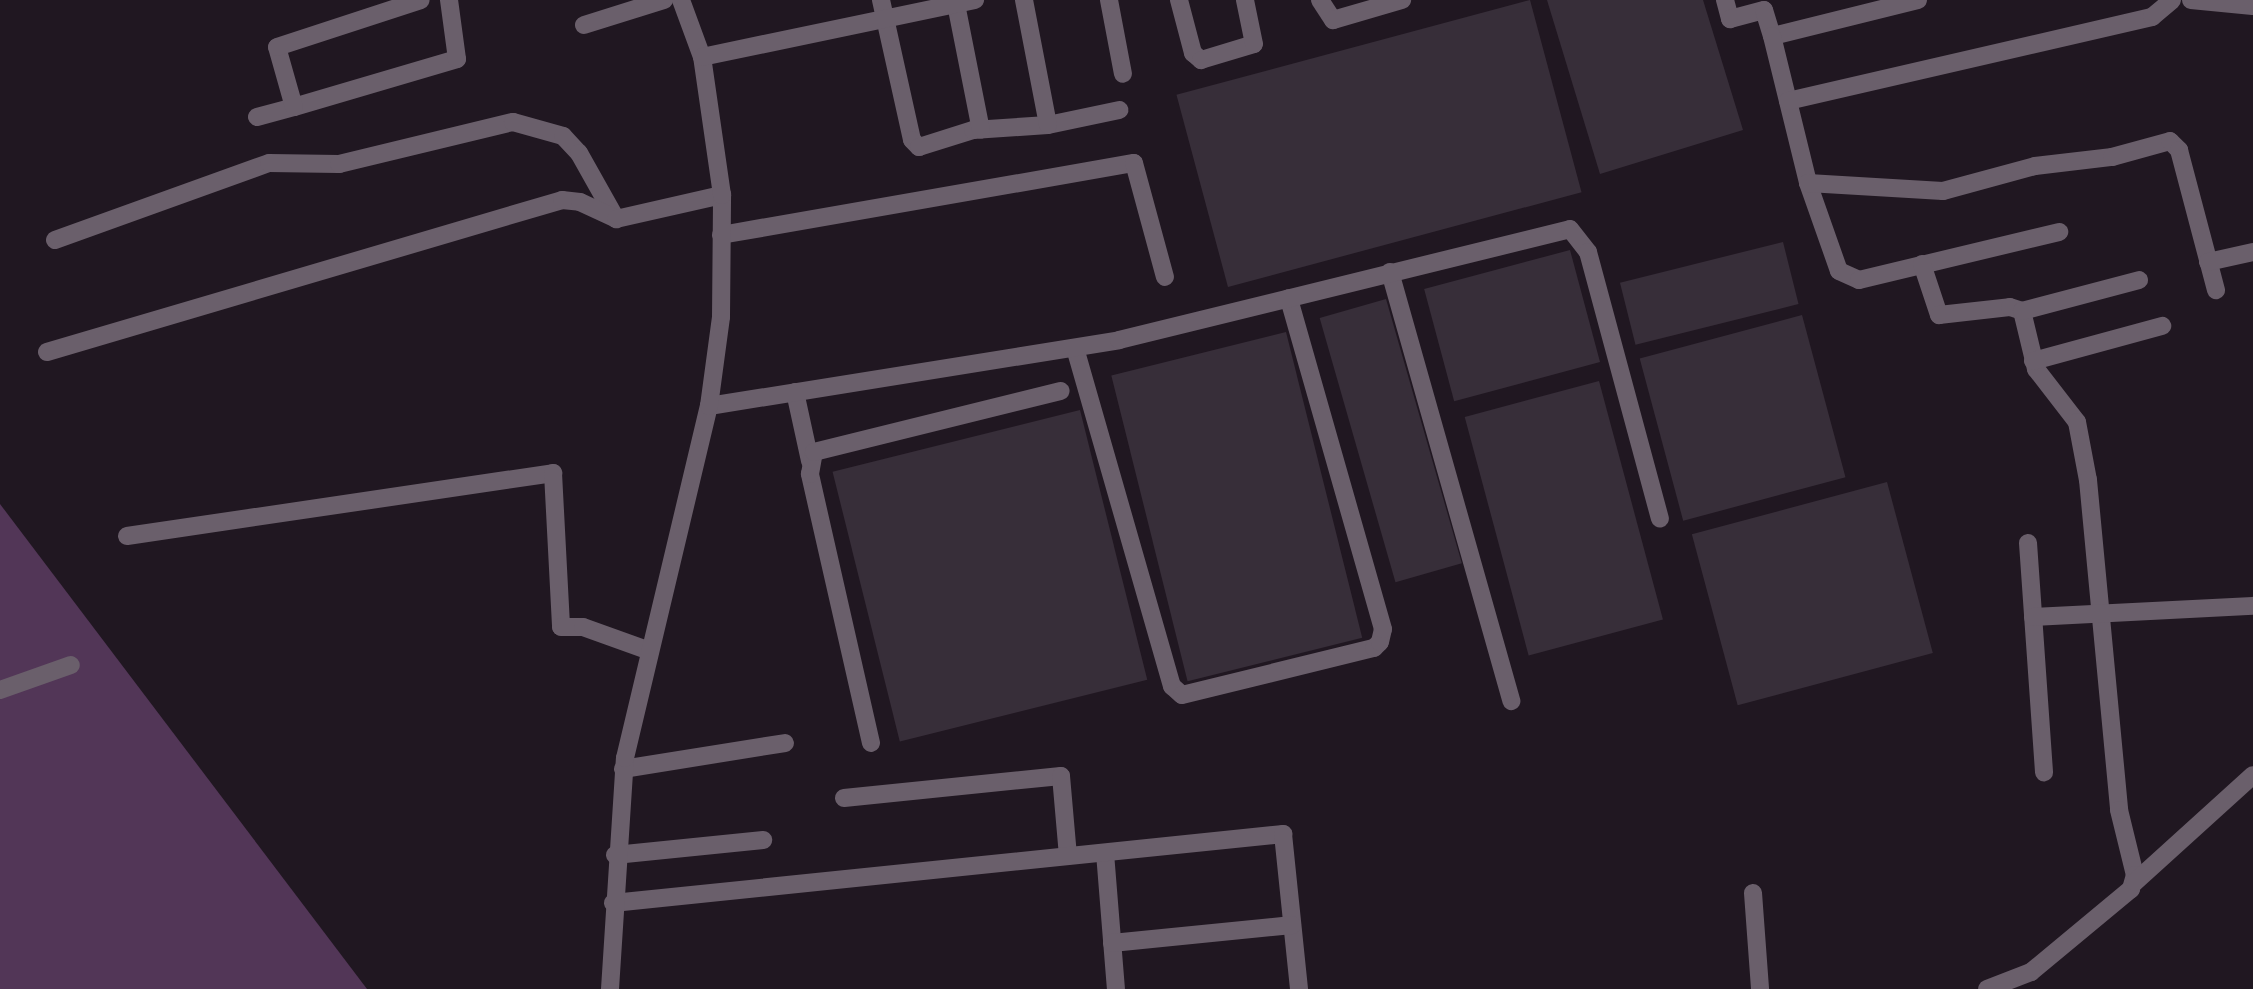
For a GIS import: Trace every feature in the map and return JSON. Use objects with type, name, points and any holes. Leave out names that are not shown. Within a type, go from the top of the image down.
[{"type":"street","points":[[294,107],[277,47],[421,0]]},
{"type":"street","points":[[257,117],[457,59],[449,0]]},
{"type":"street","points":[[584,25],[664,0]]},
{"type":"street","points":[[610,989],[614,855],[623,769],[709,406],[721,317],[722,195],[702,57],[681,0]]},
{"type":"street","points":[[702,57],[882,9],[956,4],[975,0]]},
{"type":"street","points":[[1024,0],[1048,125]]},
{"type":"street","points":[[1109,0],[1124,74]]},
{"type":"street","points":[[1179,0],[1193,53],[1201,61],[1254,44],[1245,0]]},
{"type":"street","points":[[1320,0],[1333,20],[1398,1]]},
{"type":"street","points":[[1725,0],[1730,19],[1765,10],[1808,183],[1844,277],[1859,280],[2059,232]]},
{"type":"street","points":[[1772,36],[1919,0]]},
{"type":"street","points":[[1788,101],[2152,17],[2172,0]]},
{"type":"street","points":[[2191,0],[2253,6]]},
{"type":"street","points":[[956,4],[981,130]]},
{"type":"street","points":[[882,9],[915,145],[981,130],[1048,125],[1119,110]]},
{"type":"street","points":[[55,240],[269,163],[339,164],[513,122],[563,136],[579,153],[616,219]]},
{"type":"street","points":[[1808,183],[1943,191],[2035,166],[2112,157],[2163,139],[2179,150],[2216,290]]},
{"type":"street","points":[[721,235],[1134,163],[1165,277]]},
{"type":"street","points":[[47,352],[562,200],[580,202],[616,219],[722,195]]},
{"type":"street","points":[[709,406],[1075,348],[1289,298],[1559,230],[1578,234],[1588,252],[1660,518]]},
{"type":"street","points":[[2208,262],[2253,252]]},
{"type":"street","points":[[1922,264],[1939,315],[2010,307],[2022,311],[2139,280]]},
{"type":"street","points":[[1390,272],[1511,701]]},
{"type":"street","points":[[1075,348],[1172,685],[1182,695],[1374,649],[1380,642],[1383,629],[1289,298]]},
{"type":"street","points":[[2022,311],[2034,361],[2079,431],[2119,810],[2135,882]]},
{"type":"street","points":[[2034,361],[2162,326]]},
{"type":"street","points":[[810,461],[823,446],[1061,391]]},
{"type":"street","points":[[795,392],[871,743]]},
{"type":"street","points":[[127,536],[553,473],[561,627],[583,627],[650,651]]},
{"type":"street","points":[[2028,544],[2044,772]]},
{"type":"street","points":[[2033,617],[2253,606]]},
{"type":"street","points":[[0,691],[71,665]]},
{"type":"street","points":[[623,769],[785,743]]},
{"type":"street","points":[[1987,989],[2031,972],[2253,775]]},
{"type":"street","points":[[844,798],[1060,776],[1068,856]]},
{"type":"street","points":[[612,903],[1283,834],[1299,989]]},
{"type":"street","points":[[614,855],[763,839]]},
{"type":"street","points":[[1105,853],[1116,989]]},
{"type":"street","points":[[1753,893],[1760,989]]},
{"type":"street","points":[[1112,943],[1292,925]]},
{"type":"shaded area","points":[[0,504],[367,989],[0,989]]},
{"type":"building","points":[[1530,0],[1582,192],[1228,287],[1176,95]]},
{"type":"building","points":[[1547,0],[1703,0],[1743,130],[1600,174]]},
{"type":"building","points":[[1783,242],[1798,304],[1635,345],[1620,283]]},
{"type":"building","points":[[1570,250],[1600,362],[1454,401],[1424,289]]},
{"type":"building","points":[[1386,299],[1462,563],[1395,582],[1320,318]]},
{"type":"building","points":[[1802,315],[1845,477],[1683,521],[1640,358]]},
{"type":"building","points":[[1286,332],[1362,638],[1188,681],[1111,376]]},
{"type":"building","points":[[1599,381],[1663,620],[1529,656],[1465,417]]},
{"type":"building","points":[[1080,410],[1147,680],[900,741],[833,472]]},
{"type":"building","points":[[1887,482],[1933,653],[1738,705],[1692,534]]}]
